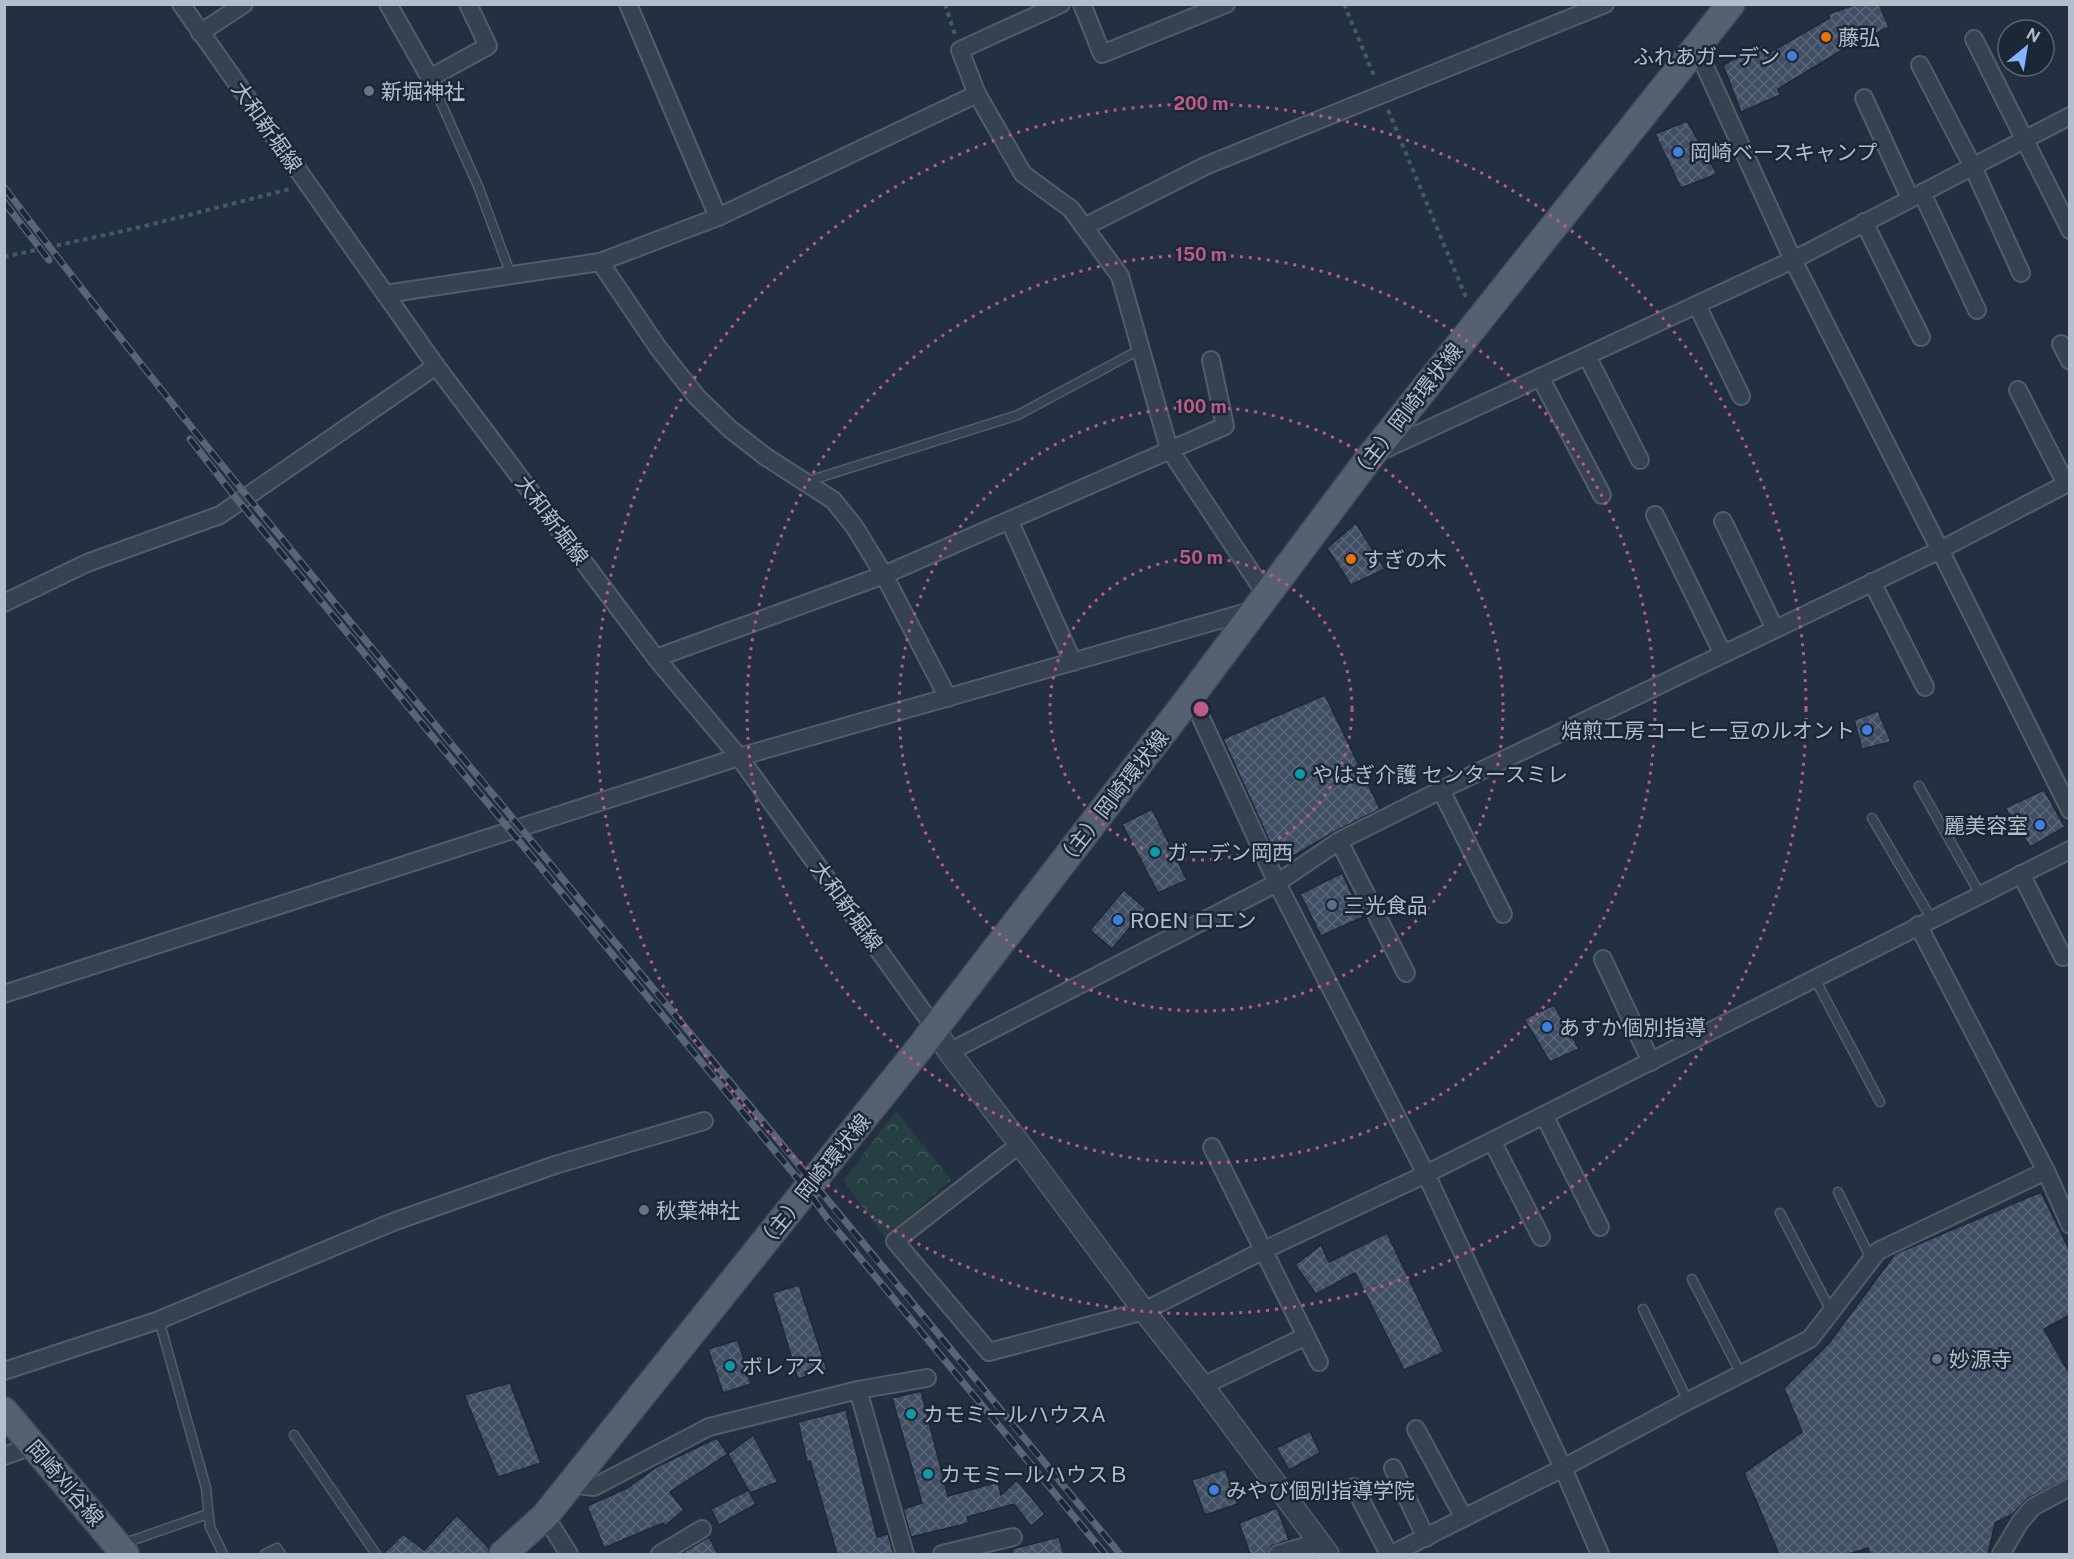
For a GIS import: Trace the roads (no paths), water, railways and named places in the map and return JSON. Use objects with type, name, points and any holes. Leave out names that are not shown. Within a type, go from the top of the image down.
[{"type":"main road","name":"（主）岡崎環状線","points":[[503,1554],[545,1516],[821,1172],[1191,696],[1370,457],[1731,4]]},
{"type":"main road","name":"岡崎刈谷線","points":[[4,1411],[122,1550]]},
{"type":"street","name":"大和新堀線","points":[[181,4],[436,366],[656,658],[739,757],[934,1027]]},
{"type":"street","points":[[200,33],[243,4]]},
{"type":"street","points":[[388,4],[430,78],[488,46],[468,4]]},
{"type":"street","points":[[628,4],[718,217]]},
{"type":"street","points":[[4,994],[739,757],[1073,662],[1261,603],[1169,449],[1120,276],[1071,209],[1023,174],[977,94],[960,50],[1061,4]]},
{"type":"street","points":[[1082,4],[1102,54],[1226,4]]},
{"type":"street","points":[[1084,227],[1205,166],[1605,4]]},
{"type":"street","points":[[1974,39],[2070,230]]},
{"type":"street","points":[[1696,48],[1793,260],[2070,810]]},
{"type":"street","points":[[1920,65],[1973,166],[2021,273]]},
{"type":"street","points":[[386,294],[600,262],[718,217],[977,94]]},
{"type":"street","points":[[1864,98],[1977,310]]},
{"type":"street","points":[[1370,457],[1793,260],[2070,116]]},
{"type":"street","points":[[1864,222],[1921,337]]},
{"type":"street","points":[[600,262],[659,349],[697,397],[730,429],[766,457],[833,500],[854,526],[884,575],[948,698]]},
{"type":"street","points":[[1697,305],[1741,396]]},
{"type":"street","points":[[2061,344],[2070,361]]},
{"type":"street","points":[[1587,356],[1640,460]]},
{"type":"street","points":[[656,658],[884,575],[1225,426],[1211,360]]},
{"type":"street","points":[[4,603],[87,563],[220,514],[436,366]]},
{"type":"street","points":[[1540,378],[1602,495]]},
{"type":"street","points":[[949,1052],[1277,883],[1339,841],[1940,550],[2068,483],[2018,390]]},
{"type":"street","points":[[1655,515],[1724,654]]},
{"type":"street","points":[[1010,520],[1073,662]]},
{"type":"street","points":[[1723,521],[1775,629]]},
{"type":"street","points":[[1872,582],[1925,687]]},
{"type":"street","points":[[1191,696],[1277,883],[1426,1174],[1563,1468],[1600,1554]]},
{"type":"street","points":[[1441,790],[1503,914]]},
{"type":"street","points":[[1339,841],[1406,973]]},
{"type":"street","points":[[1020,1144],[895,1241],[989,1352],[1144,1311],[1264,1250],[1426,1174],[1651,1062],[2070,850]]},
{"type":"street","points":[[2021,874],[2063,957]]},
{"type":"street","points":[[1924,922],[2069,1221]]},
{"type":"street","points":[[1603,959],[1651,1062]]},
{"type":"street","points":[[934,1027],[949,1052],[1323,1548],[1278,1554]]},
{"type":"street","points":[[1544,1115],[1600,1227]]},
{"type":"street","points":[[4,1371],[159,1320],[393,1222],[555,1165],[704,1121]]},
{"type":"street","points":[[1492,1141],[1541,1237]]},
{"type":"street","points":[[1212,1147],[1319,1362]]},
{"type":"street","points":[[1354,1487],[1391,1554],[1810,1340],[1878,1251],[2046,1171]]},
{"type":"street","points":[[1203,1386],[1306,1336]]},
{"type":"street","points":[[571,1484],[594,1487],[709,1427],[858,1390],[927,1378]]},
{"type":"street","points":[[858,1390],[905,1554]]},
{"type":"street","points":[[1416,1429],[1464,1518]]},
{"type":"street","points":[[4,1456],[32,1446]]},
{"type":"street","points":[[1393,1468],[1426,1538]]},
{"type":"street","points":[[2001,1554],[2020,1522],[2033,1507],[2070,1487]]},
{"type":"street","points":[[545,1516],[569,1554]]},
{"type":"street","points":[[660,1554],[702,1529]]},
{"type":"street","points":[[942,1554],[1013,1537]]},
{"type":"lane","points":[[430,78],[478,186],[511,275]]},
{"type":"lane","points":[[805,482],[1018,415],[1141,349]]},
{"type":"lane","points":[[1919,786],[1980,894]]},
{"type":"lane","points":[[1872,818],[1924,922]]},
{"type":"lane","points":[[1815,979],[1880,1102]]},
{"type":"lane","points":[[1838,1192],[1872,1259]]},
{"type":"lane","points":[[1780,1213],[1832,1311]]},
{"type":"lane","points":[[1692,1279],[1741,1374]]},
{"type":"lane","points":[[1643,1309],[1688,1401]]},
{"type":"lane","points":[[159,1320],[206,1488],[210,1527],[223,1554]]},
{"type":"lane","points":[[294,1436],[376,1554]]},
{"type":"lane","points":[[122,1550],[208,1514]]},
{"type":"lane","points":[[265,1554],[277,1548],[281,1554]]},
{"type":"railway","points":[[4,187],[127,347],[254,504],[1120,1554]]},
{"type":"railway","points":[[4,202],[49,260]]},
{"type":"railway","points":[[190,439],[235,497],[1105,1554]]},
{"type":"place","name":"藤弘","points":[[1826,37]]},
{"type":"place","name":"ふれあガーデン","points":[[1792,56]]},
{"type":"place","name":"新堀神社","points":[[369,91]]},
{"type":"place","name":"岡崎ベースキャンプ","points":[[1678,152]]},
{"type":"place","name":"すぎの木","points":[[1351,559]]},
{"type":"place","name":"焙煎工房コーヒー豆のルオント","points":[[1867,730]]},
{"type":"place","name":"やはぎ介護 センタースミレ","points":[[1300,774]]},
{"type":"place","name":"麗美容室","points":[[2040,825]]},
{"type":"place","name":"ガーデン岡西","points":[[1155,852]]},
{"type":"place","name":"三光食品","points":[[1332,905]]},
{"type":"place","name":"ROEN ロエン","points":[[1118,920]]},
{"type":"place","name":"あすか個別指導","points":[[1547,1027]]},
{"type":"place","name":"秋葉神社","points":[[644,1210]]},
{"type":"place","name":"妙源寺","points":[[1937,1359]]},
{"type":"place","name":"ボレアス","points":[[730,1366]]},
{"type":"place","name":"カモミールハウスA","points":[[911,1414]]},
{"type":"place","name":"カモミールハウスＢ","points":[[928,1474]]},
{"type":"place","name":"みやび個別指導学院","points":[[1214,1490]]}]
